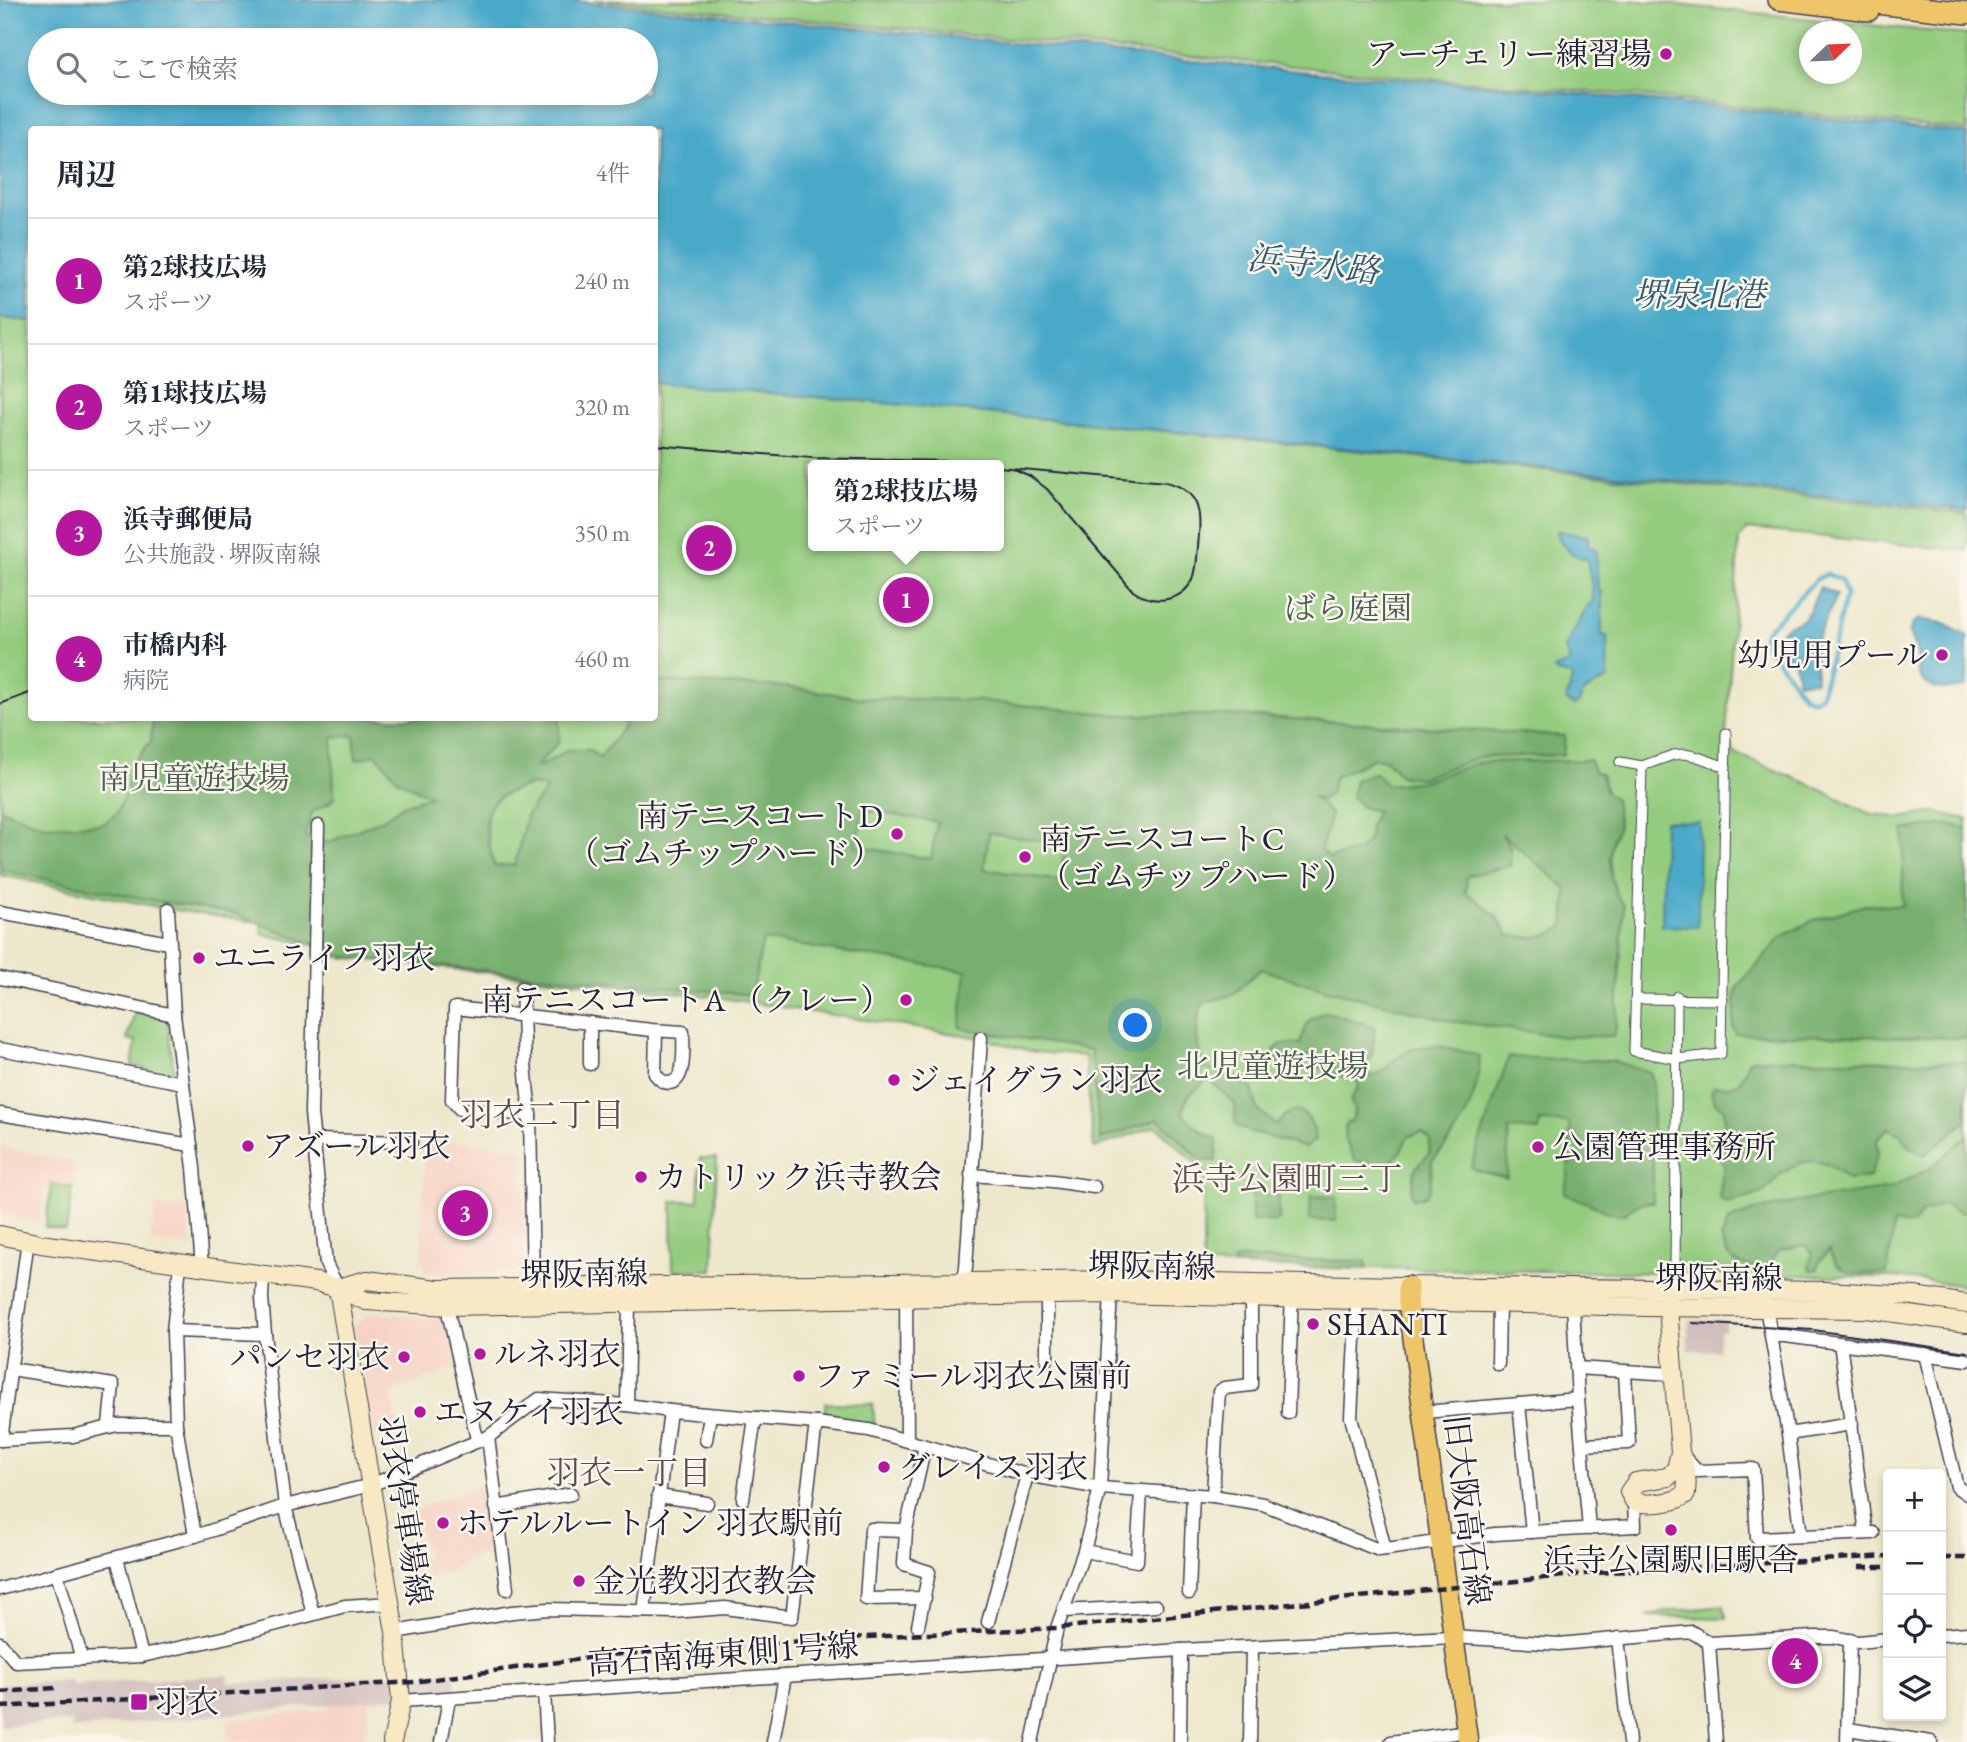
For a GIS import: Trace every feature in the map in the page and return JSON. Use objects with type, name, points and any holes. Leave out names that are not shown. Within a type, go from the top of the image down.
[{"type":"highway","points":[[1849,0],[1967,13]]},
{"type":"main road","points":[[1778,0],[1967,23]]},
{"type":"main road","name":"堺阪南線","points":[[0,1235],[41,1244],[180,1265],[316,1282],[338,1288],[366,1301],[629,1303],[906,1297],[962,1288],[1047,1295],[1251,1298],[1292,1291],[1357,1301],[1408,1294],[1499,1303],[1573,1304],[1670,1291],[1766,1307],[1867,1309],[1967,1323]]},
{"type":"main road","name":"堺阪南線","points":[[338,1288],[367,1280],[437,1289],[533,1286],[962,1288],[1129,1280],[1292,1291],[1408,1294],[1860,1292],[1967,1304]]},
{"type":"main road","name":"羽衣停車場線","points":[[338,1288],[395,1632],[401,1701],[392,1742]]},
{"type":"main road","points":[[1670,1291],[1673,1374],[1680,1452],[1676,1469],[1668,1477],[1632,1485],[1629,1492],[1634,1502],[1644,1504],[1679,1499],[1686,1494],[1686,1464],[1680,1452]]},
{"type":"main road","name":"旧大阪高石線","points":[[1408,1294],[1468,1737]]},
{"type":"street","points":[[1642,766],[1634,1051],[1676,1059],[1721,1054],[1726,733]]},
{"type":"street","points":[[1620,762],[1642,766],[1684,754],[1726,767]]},
{"type":"street","points":[[318,826],[311,1113],[326,1264],[338,1288]]},
{"type":"street","points":[[168,909],[174,1015],[191,1145],[202,1267]]},
{"type":"street","points":[[0,912],[169,943]]},
{"type":"street","points":[[0,978],[174,1015]]},
{"type":"street","points":[[522,988],[530,1115],[533,1286]]},
{"type":"street","points":[[1635,999],[1677,997],[1723,1000]]},
{"type":"street","points":[[1670,1291],[1677,997]]},
{"type":"street","points":[[530,1115],[460,1109],[452,1100],[455,1007],[656,1031]]},
{"type":"street","points":[[590,1023],[590,1064]]},
{"type":"street","points":[[962,1288],[966,1268],[981,1038]]},
{"type":"street","points":[[0,1049],[183,1083]]},
{"type":"street","points":[[0,1114],[191,1145]]},
{"type":"street","points":[[314,1140],[411,1142]]},
{"type":"street","points":[[971,1175],[1094,1186]]},
{"type":"street","points":[[27,1247],[0,1440],[73,1436],[97,1431],[109,1425],[176,1426]]},
{"type":"street","points":[[180,1265],[173,1331],[176,1426],[195,1536]]},
{"type":"street","points":[[263,1276],[265,1334],[285,1506],[313,1614]]},
{"type":"street","points":[[1288,1413],[1292,1291]]},
{"type":"street","points":[[1032,1742],[1057,1628],[1084,1551],[1100,1488],[1111,1294]]},
{"type":"street","points":[[1047,1295],[1047,1359]]},
{"type":"street","points":[[906,1297],[907,1440]]},
{"type":"street","points":[[1213,1496],[1219,1392],[1224,1388],[1251,1385],[1251,1298]]},
{"type":"street","points":[[1357,1301],[1351,1418],[1385,1549]]},
{"type":"street","points":[[449,1303],[449,1316],[483,1438],[507,1588]]},
{"type":"street","points":[[627,1405],[629,1303]]},
{"type":"street","points":[[1498,1364],[1499,1303]]},
{"type":"street","points":[[1573,1304],[1577,1399],[1589,1529]]},
{"type":"street","points":[[1766,1307],[1788,1434],[1801,1536]]},
{"type":"street","points":[[173,1331],[265,1334]]},
{"type":"street","points":[[1773,1336],[1967,1360]]},
{"type":"street","points":[[1680,1452],[1697,1471],[1753,1469],[1757,1538],[1869,1533],[1840,1343]]},
{"type":"street","points":[[1925,1354],[1957,1488],[1967,1493]]},
{"type":"street","points":[[1576,1368],[1673,1374]]},
{"type":"street","points":[[11,1369],[113,1385],[109,1425]]},
{"type":"street","points":[[1582,1445],[1629,1443],[1625,1372]]},
{"type":"street","points":[[0,1589],[195,1536],[285,1506],[371,1485],[483,1438],[539,1399],[627,1405],[869,1430],[1027,1475],[1100,1488],[1193,1494],[1263,1504],[1379,1550],[1495,1534],[1635,1526],[1634,1502]]},
{"type":"street","points":[[1424,1412],[1577,1399]]},
{"type":"street","points":[[1520,1404],[1532,1532]]},
{"type":"street","points":[[644,1611],[670,1411]]},
{"type":"street","points":[[706,1440],[710,1415]]},
{"type":"street","points":[[743,1499],[752,1481],[754,1425],[758,1418]]},
{"type":"street","points":[[395,1632],[512,1612],[549,1609],[674,1612],[724,1608],[792,1617],[816,1423]]},
{"type":"street","points":[[1788,1434],[1852,1424]]},
{"type":"street","points":[[918,1626],[929,1572],[904,1564],[906,1530],[925,1446]]},
{"type":"street","points":[[988,1622],[1027,1475]]},
{"type":"street","points":[[1084,1551],[1137,1562],[1141,1491]]},
{"type":"street","points":[[496,1507],[571,1494]]},
{"type":"street","points":[[1189,1593],[1193,1494]]},
{"type":"street","points":[[659,1496],[707,1503]]},
{"type":"street","points":[[906,1530],[871,1529],[866,1599],[925,1598]]},
{"type":"street","points":[[117,1558],[142,1656]]},
{"type":"street","points":[[57,1574],[82,1659]]},
{"type":"street","points":[[0,1643],[16,1662],[142,1656],[232,1636],[345,1606],[391,1604]]},
{"type":"street","points":[[1064,1611],[1156,1606]]},
{"type":"street","name":"高石南海東側1号線","points":[[401,1701],[1181,1650],[1453,1637],[1559,1644],[1692,1632],[1709,1643]]},
{"type":"street","points":[[1946,1635],[1967,1633]]},
{"type":"street","points":[[1716,1742],[1709,1643],[1815,1637],[1834,1637],[1858,1642],[1883,1640]]},
{"type":"street","points":[[1618,1638],[1629,1742]]},
{"type":"street","points":[[1850,1640],[1847,1735],[1931,1742]]},
{"type":"street","points":[[1250,1742],[1252,1648]]},
{"type":"street","points":[[1180,1742],[1181,1650]]},
{"type":"street","points":[[773,1742],[785,1676]]},
{"type":"street","points":[[544,1692],[547,1742]]},
{"type":"street","points":[[441,1742],[449,1699]]},
{"type":"street","points":[[1391,1742],[1468,1737]]},
{"type":"shaded area","points":[[425,1138],[523,1148],[525,1272],[424,1272],[424,1262],[421,1261]]},
{"type":"shaded area","points":[[0,1147],[77,1163],[73,1188],[51,1184],[49,1189],[45,1189],[39,1222],[0,1214]]},
{"type":"shaded area","points":[[155,1205],[188,1209],[190,1246],[150,1241]]},
{"type":"shaded area","name":"パンセ羽衣","points":[[370,1313],[446,1319],[457,1367],[391,1392],[399,1430],[374,1435],[354,1327]]},
{"type":"shaded area","points":[[1691,1320],[1726,1321],[1725,1331],[1720,1331],[1718,1351],[1688,1350],[1688,1326]]},
{"type":"shaded area","name":"ホテルルートイン 羽衣駅前","points":[[490,1481],[498,1551],[472,1556],[473,1562],[427,1579],[423,1571],[398,1578],[396,1567],[429,1558],[413,1511]]},
{"type":"shaded area","points":[[455,1673],[456,1692],[72,1729],[72,1722],[0,1726],[0,1685],[72,1680],[72,1685],[227,1675],[228,1683]]},
{"type":"shaded area","points":[[328,1700],[370,1701],[365,1742],[228,1742],[227,1720],[328,1709]]},
{"type":"green space","points":[[594,0],[1630,0],[1832,21],[1799,21],[1799,84],[1862,84],[1862,24],[1967,35],[1967,130],[1631,95],[1398,76]]},
{"type":"green space","points":[[0,318],[28,321],[28,721],[658,721],[658,383],[917,406],[1967,513],[1967,551],[1747,529],[1739,539],[1726,733],[1734,753],[1809,784],[1868,813],[1901,818],[1935,812],[1967,819],[1967,1286],[1895,1277],[1203,1265],[1204,1171],[1156,1126],[1094,1148],[1085,1056],[1035,1052],[981,1038],[710,996],[322,955],[322,947],[262,934],[261,923],[168,909],[0,875]]},
{"type":"green space","name":"南児童遊技場","points":[[658,681],[787,687],[862,698],[971,700],[1121,715],[1229,715],[1565,736],[1563,755],[1479,757],[1422,778],[1401,776],[1386,760],[1375,758],[1335,777],[1330,794],[1321,800],[1313,797],[1331,814],[1321,850],[1329,858],[1358,851],[1369,840],[1370,825],[1377,811],[1361,807],[1352,796],[1355,780],[1375,773],[1387,785],[1424,781],[1480,762],[1590,760],[1594,771],[1601,774],[1606,792],[1615,799],[1619,826],[1613,838],[1610,856],[1616,894],[1624,905],[1616,1028],[1613,1036],[1564,1037],[1452,1021],[1324,989],[1261,969],[1232,995],[1203,1003],[1197,1027],[1201,1059],[1204,1067],[1232,1078],[1243,1077],[1250,1081],[1257,1109],[1276,1125],[1288,1113],[1296,1110],[1305,1115],[1312,1125],[1315,1140],[1306,1148],[1239,1128],[1235,1123],[1235,1104],[1208,1079],[1189,1095],[1182,1111],[1197,1128],[1217,1139],[1216,1161],[1201,1160],[1158,1119],[1100,1140],[1091,1050],[960,1028],[966,971],[763,940],[752,995],[322,955],[322,947],[236,914],[160,902],[0,870],[0,809],[44,826],[103,824],[117,813],[126,791],[131,766],[151,741],[153,721],[559,721],[559,742],[535,767],[567,750],[589,750],[600,758],[625,724],[622,721],[658,721]],"holes":[[[354,735],[356,760],[376,754],[398,780],[431,796],[405,804],[383,819],[327,843],[307,838],[305,835],[312,812],[334,798],[332,737]],[[532,785],[547,788],[526,816],[515,865],[494,866],[487,835],[488,812],[501,796]],[[863,810],[937,822],[931,859],[856,846]],[[989,833],[1065,844],[1060,881],[984,869]],[[1502,834],[1567,889],[1564,926],[1538,937],[1510,936],[1496,916],[1466,892],[1467,876],[1510,866],[1511,848]]]},
{"type":"green space","points":[[1948,824],[1967,829],[1967,1038],[1736,1034],[1733,1028],[1736,989],[1780,938],[1811,921],[1865,905],[1902,906],[1904,830]]},
{"type":"green space","points":[[135,1012],[167,1019],[174,1071],[169,1075],[132,1066],[136,1041],[127,1039]]},
{"type":"green space","points":[[1326,1012],[1375,1027],[1372,1054],[1366,1065],[1371,1077],[1408,1051],[1428,1046],[1480,1056],[1476,1087],[1467,1113],[1452,1138],[1432,1161],[1429,1191],[1420,1198],[1413,1198],[1411,1194],[1415,1169],[1429,1154],[1430,1140],[1422,1132],[1408,1138],[1398,1155],[1389,1162],[1372,1164],[1355,1160],[1344,1138],[1346,1125],[1353,1119],[1354,1109],[1350,1100],[1358,1088],[1358,1080],[1324,1069],[1309,1055],[1281,1066],[1275,1061],[1274,1050],[1281,1044],[1300,1044],[1310,1020]]},
{"type":"green space","points":[[1509,1057],[1613,1061],[1650,1072],[1653,1081],[1653,1202],[1631,1208],[1625,1214],[1613,1214],[1564,1193],[1568,1175],[1570,1123],[1540,1122],[1539,1131],[1509,1129],[1507,1178],[1475,1170],[1471,1166]]},
{"type":"green space","points":[[1748,1061],[1967,1062],[1967,1120],[1925,1155],[1909,1146],[1901,1135],[1888,1128],[1877,1140],[1878,1154],[1870,1177],[1848,1180],[1831,1166],[1814,1161],[1805,1162],[1787,1170],[1762,1193],[1725,1203],[1719,1198],[1724,1167],[1719,1145],[1725,1123],[1724,1109],[1714,1102],[1711,1092],[1715,1086],[1738,1083]]},
{"type":"green space","points":[[1967,1136],[1967,1213],[1945,1204],[1922,1212],[1913,1225],[1894,1223],[1887,1273],[1845,1271],[1833,1260],[1829,1250],[1817,1269],[1811,1270],[1809,1266],[1813,1253],[1805,1245],[1779,1250],[1767,1267],[1762,1268],[1741,1264],[1731,1259],[1727,1253],[1721,1238],[1728,1221],[1753,1211],[1891,1188],[1929,1169]]},
{"type":"green space","points":[[700,1158],[717,1158],[713,1270],[673,1270],[672,1201],[698,1201]]},
{"type":"green space","points":[[52,1184],[73,1188],[66,1231],[45,1227]]},
{"type":"green space","points":[[1252,1195],[1279,1195],[1279,1221],[1252,1221]]},
{"type":"green space","points":[[1311,1196],[1336,1197],[1336,1221],[1310,1220]]},
{"type":"green space","points":[[1236,1259],[1366,1261],[1367,1269],[1236,1266],[1233,1263]]},
{"type":"green space","points":[[825,1403],[873,1404],[875,1429],[825,1420]]},
{"type":"green space","points":[[1724,1606],[1726,1618],[1647,1616],[1662,1612]]},
{"type":"water","name":"堺泉北港","points":[[0,0],[566,0],[1320,73],[1497,86],[1718,107],[1967,133],[1967,510],[917,406],[658,383],[658,126],[28,126],[28,321],[0,318]]},
{"type":"water","points":[[1557,531],[1588,536],[1588,546],[1596,549],[1598,590],[1602,592],[1602,635],[1607,636],[1608,679],[1584,692],[1574,706],[1566,701],[1571,675],[1554,669],[1570,662],[1566,645],[1589,604],[1593,602],[1592,591],[1587,559],[1567,550]]},
{"type":"water","points":[[1820,587],[1837,595],[1815,643],[1816,681],[1798,682],[1795,663],[1779,648],[1779,635],[1784,628],[1806,616]]},
{"type":"water","name":"幼児用プール","points":[[1920,619],[1942,623],[1967,636],[1967,686],[1938,688],[1921,678],[1917,669],[1916,651],[1909,633],[1913,623]]},
{"type":"water","points":[[1664,821],[1699,822],[1698,927],[1662,926]]},
{"type":"waterway","points":[[1827,574],[1841,580],[1846,594],[1821,695],[1813,700],[1804,696],[1763,637],[1817,579],[1827,574]]},
{"type":"tram line","points":[[658,445],[813,458],[902,460]]},
{"type":"tram line","points":[[1004,467],[1012,468]]},
{"type":"tram line","points":[[1012,468],[1166,482],[1187,492],[1193,498],[1199,515],[1197,559],[1193,579],[1188,587],[1174,597],[1158,600],[1133,591],[1047,489],[1030,476],[1012,468]]},
{"type":"tram line","points":[[0,704],[28,694]]},
{"type":"tram line","points":[[1693,1323],[1813,1330],[1967,1352]]},
{"type":"railway","points":[[0,1707],[413,1682],[610,1655],[844,1638],[1057,1628],[1594,1573],[1883,1556]]},
{"type":"railway","points":[[1946,1558],[1967,1558]]},
{"type":"railway","points":[[1859,1567],[1883,1567]]},
{"type":"railway","points":[[0,1692],[56,1688]]},
{"type":"place","name":"アーチェリー練習場","points":[[1666,54]]},
{"type":"place","name":"第1球技広場","points":[[709,548]]},
{"type":"place","name":"第2球技広場","points":[[906,600]]},
{"type":"place","name":"幼児用プール","points":[[1942,655]]},
{"type":"place","name":"南テニスコートD （ゴムチップハード）","points":[[897,834]]},
{"type":"place","name":"南テニスコートC （ゴムチップハード）","points":[[1025,857]]},
{"type":"place","name":"ユニライフ羽衣","points":[[199,958]]},
{"type":"place","name":"南テニスコートA （クレー）","points":[[906,1000]]},
{"type":"place","name":"ジェイグラン羽衣","points":[[894,1080]]},
{"type":"place","name":"アズール羽衣","points":[[248,1146]]},
{"type":"place","name":"公園管理事務所","points":[[1538,1147]]},
{"type":"place","name":"カトリック浜寺教会","points":[[641,1177]]},
{"type":"place","name":"浜寺郵便局","points":[[465,1213]]},
{"type":"place","name":"SHANTI","points":[[1313,1324]]},
{"type":"place","name":"ルネ羽衣","points":[[480,1354]]},
{"type":"place","name":"パンセ羽衣","points":[[404,1357]]},
{"type":"place","name":"ファミール羽衣公園前","points":[[799,1376]]},
{"type":"place","name":"エヌケイ羽衣","points":[[420,1412]]},
{"type":"place","name":"グレイス羽衣","points":[[884,1467]]},
{"type":"place","name":"ホテルルートイン 羽衣駅前","points":[[443,1523]]},
{"type":"place","name":"浜寺公園駅旧駅舎","points":[[1671,1530]]},
{"type":"place","name":"金光教羽衣教会","points":[[579,1581]]},
{"type":"place","name":"市橋内科","points":[[1795,1661]]},
{"type":"place","name":"羽衣","points":[[139,1702]]},
{"type":"district","name":"羽衣二丁目","points":[[542,1114]]},
{"type":"district","name":"浜寺公園町三丁","points":[[1287,1178]]},
{"type":"district","name":"羽衣一丁目","points":[[629,1472]]},
{"type":"water label","name":"浜寺水路","points":[[1313,264]]},
{"type":"park label","name":"ばら庭園","points":[[1348,608]]},
{"type":"park label","name":"北児童遊技場","points":[[1273,1066]]}]
